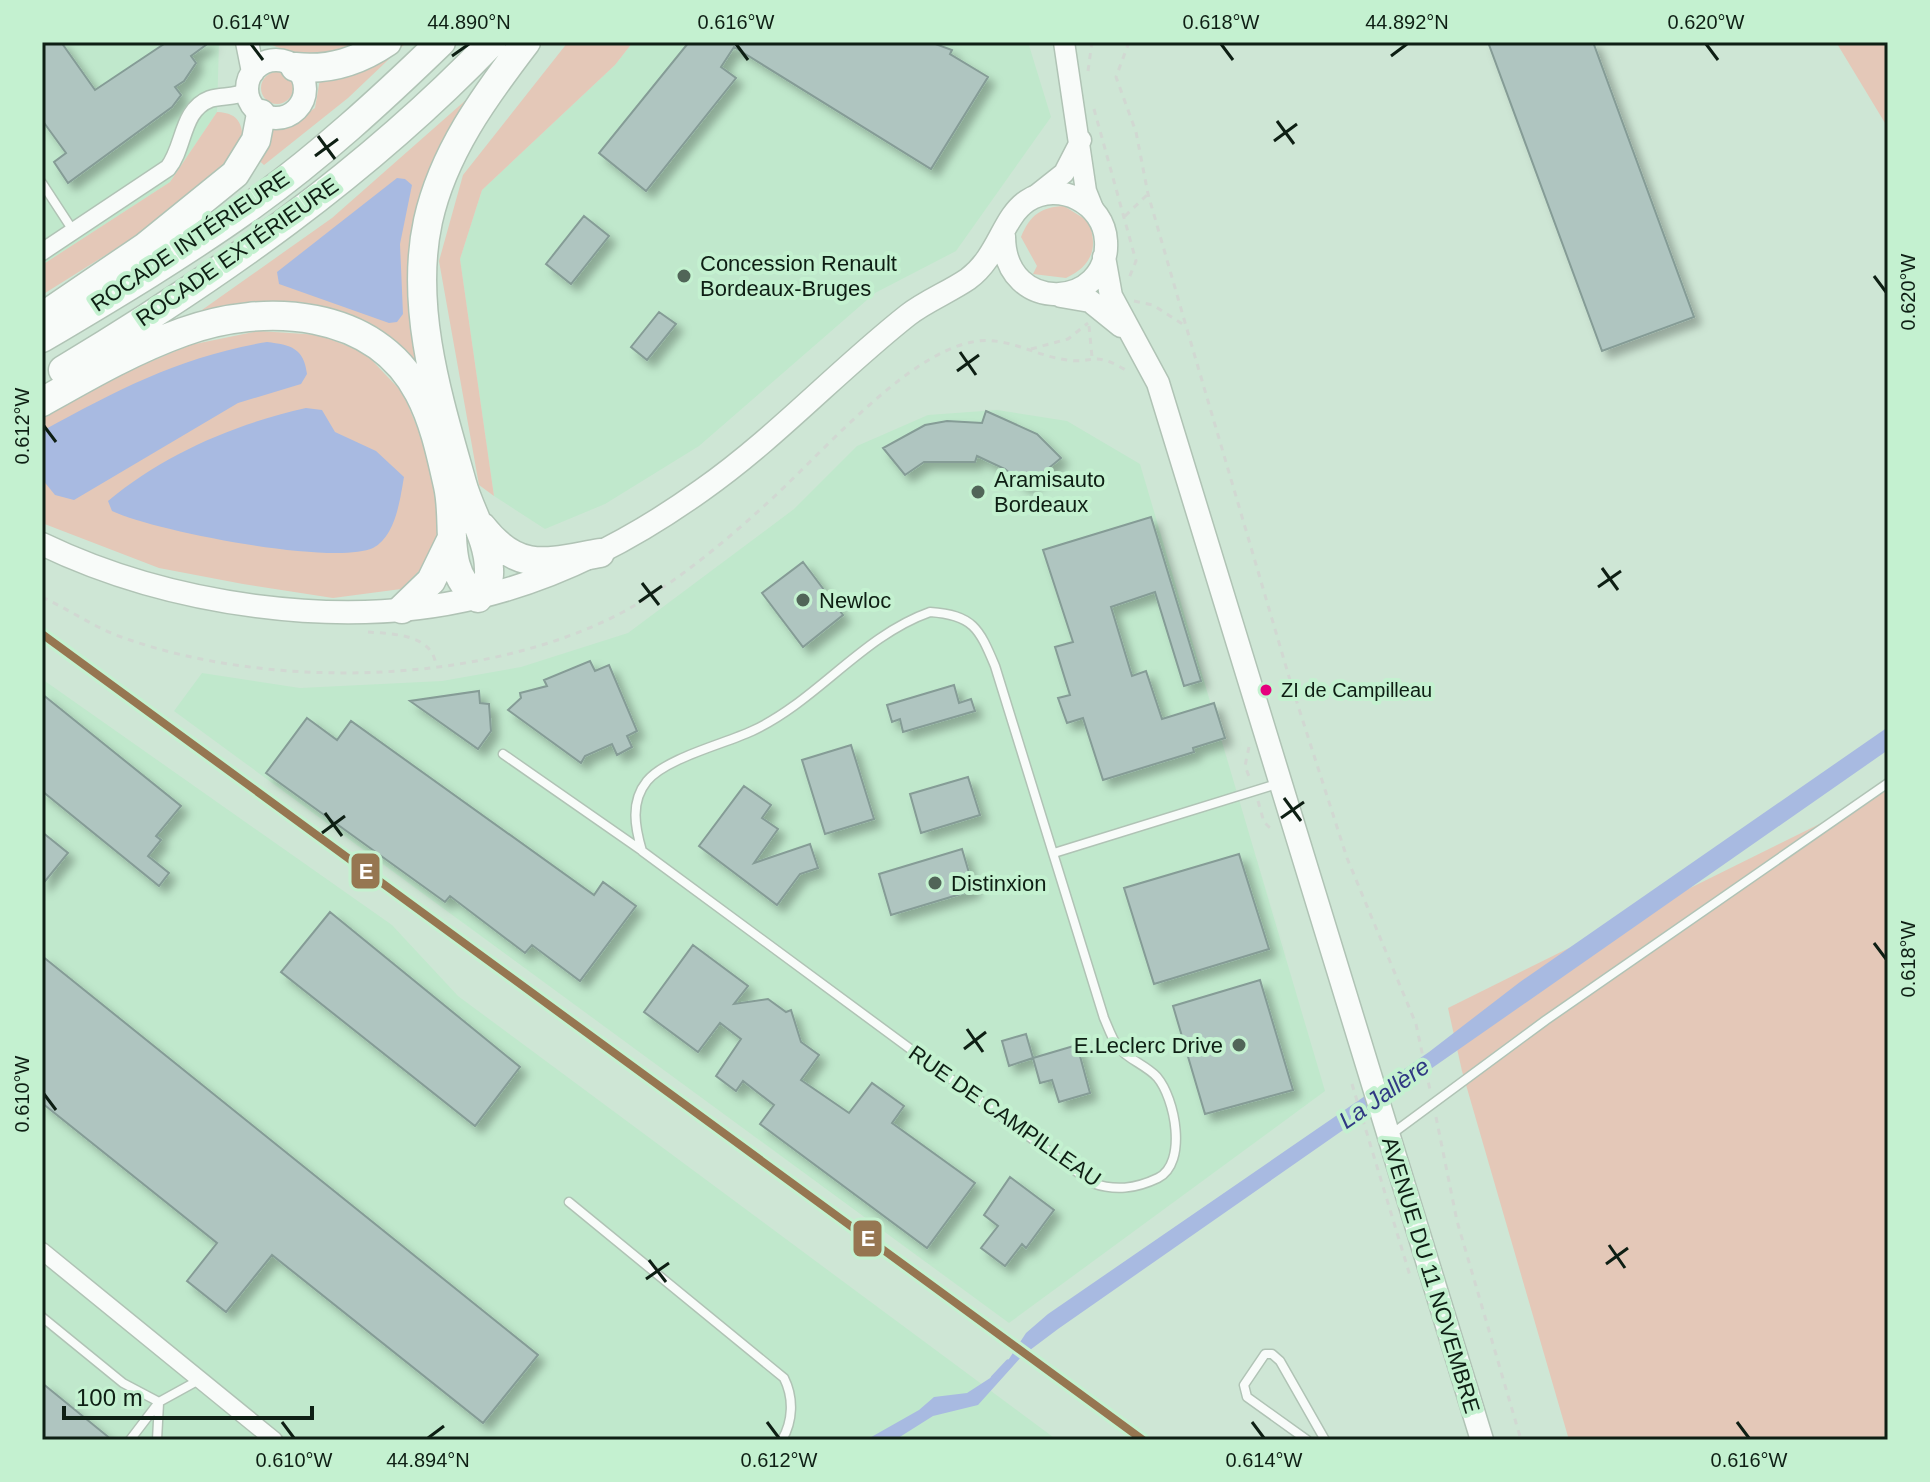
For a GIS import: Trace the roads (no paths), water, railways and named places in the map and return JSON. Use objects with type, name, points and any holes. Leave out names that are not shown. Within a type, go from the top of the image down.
[{"type":"highway","points":[[287,63],[312,69],[342,65],[387,42]]},
{"type":"highway","name":"ROCADE INTÉRIEURE","points":[[42,338],[148,274],[254,203],[357,119],[441,42]]},
{"type":"highway","name":"ROCADE EXTÉRIEURE","points":[[42,382],[164,307],[292,219],[397,133],[492,42]]},
{"type":"highway","points":[[42,402],[129,354],[186,331],[245,318],[288,316],[350,329],[377,344],[401,366],[419,393],[431,421],[449,489],[458,576],[478,598],[488,582],[489,567],[431,362],[423,315],[422,269],[427,224],[437,187],[463,130],[526,42]]},
{"type":"highway","points":[[42,317],[145,247],[235,174],[256,140],[254,92]]},
{"type":"highway","points":[[474,517],[507,553],[523,561],[548,562],[600,553]]},
{"type":"highway","points":[[402,609],[431,581],[452,539]]},
{"type":"main road","points":[[247,42],[254,92],[270,117],[289,115],[302,102],[305,83],[261,42]]},
{"type":"main road","points":[[254,92],[263,63],[287,63]]},
{"type":"main road","points":[[42,544],[144,582],[224,600],[273,607],[402,609],[478,598],[600,553],[669,512],[737,464],[911,312],[970,278],[1004,237],[1014,213],[1035,196],[1067,194],[1094,211],[1106,241],[1104,257],[1097,273],[1084,286],[1069,293],[1051,295]]},
{"type":"main road","points":[[1004,237],[1008,265],[1026,287]]},
{"type":"main road","name":"AVENUE DU 11 NOVEMBRE","points":[[1104,257],[1111,296],[1158,383],[1280,783],[1362,1086],[1380,1110],[1482,1440]]},
{"type":"main road","points":[[970,278],[1002,278],[1051,295],[1090,301],[1134,338]]},
{"type":"street","points":[[1064,42],[1065,65],[1081,140],[1086,191],[1094,211]]},
{"type":"street","points":[[47,246],[74,233],[168,168],[177,157],[189,117],[198,107],[210,100],[254,92]]},
{"type":"street","points":[[1035,196],[1064,173],[1081,140]]},
{"type":"street","points":[[42,1251],[274,1440]]},
{"type":"lane","points":[[42,183],[74,233]]},
{"type":"lane","name":"RUE DE CAMPILLEAU","points":[[503,754],[642,851],[1092,1183],[1127,1189],[1166,1174],[1177,1155],[1175,1126],[1160,1080],[1119,1049],[1104,1018],[995,666],[981,634],[956,614],[930,612],[905,621],[783,715],[667,766],[648,780],[637,800],[634,821],[642,851]]},
{"type":"lane","points":[[1054,853],[1280,783]]},
{"type":"lane","points":[[1388,1136],[1432,1099],[1888,783]]},
{"type":"lane","points":[[569,1202],[784,1378],[790,1390],[791,1407],[782,1440]]},
{"type":"lane","points":[[42,1317],[123,1383],[159,1402]]},
{"type":"lane","points":[[1307,1440],[1247,1397],[1244,1385],[1265,1354],[1272,1354],[1280,1361],[1325,1440]]},
{"type":"lane","points":[[130,1440],[159,1402],[200,1379]]},
{"type":"lane","points":[[157,1440],[159,1402]]},
{"type":"water","points":[[397,178],[405,179],[412,185],[400,244],[403,314],[397,322],[389,323],[279,284],[277,272]]},
{"type":"water","points":[[267,342],[295,349],[299,353],[307,374],[301,384],[238,403],[74,500],[55,495],[42,479],[44,430],[179,365]]},
{"type":"water","points":[[306,408],[322,410],[335,432],[376,451],[404,477],[392,526],[373,548],[321,553],[243,544],[165,528],[112,511],[108,501],[177,455],[227,432]]},
{"type":"water","points":[[1888,727],[1888,750],[1058,1329],[1022,1356],[978,1405],[933,1416],[895,1440],[866,1440],[919,1410],[934,1397],[967,1393],[1001,1371],[1026,1333],[1048,1314],[1429,1052],[1520,982]]},
{"type":"waterway","name":"La Jallère","points":[[993,1378],[1008,1362]]},
{"type":"place","name":"Concession Renault Bordeaux-Bruges","points":[[684,276]]},
{"type":"place","name":"Aramisauto Bordeaux","points":[[978,492]]},
{"type":"place","name":"Newloc","points":[[803,600]]},
{"type":"place","name":"ZI de Campilleau","points":[[1266,690]]},
{"type":"place","name":"Distinxion","points":[[935,883]]},
{"type":"place","name":"E.Leclerc Drive","points":[[1239,1045]]}]
